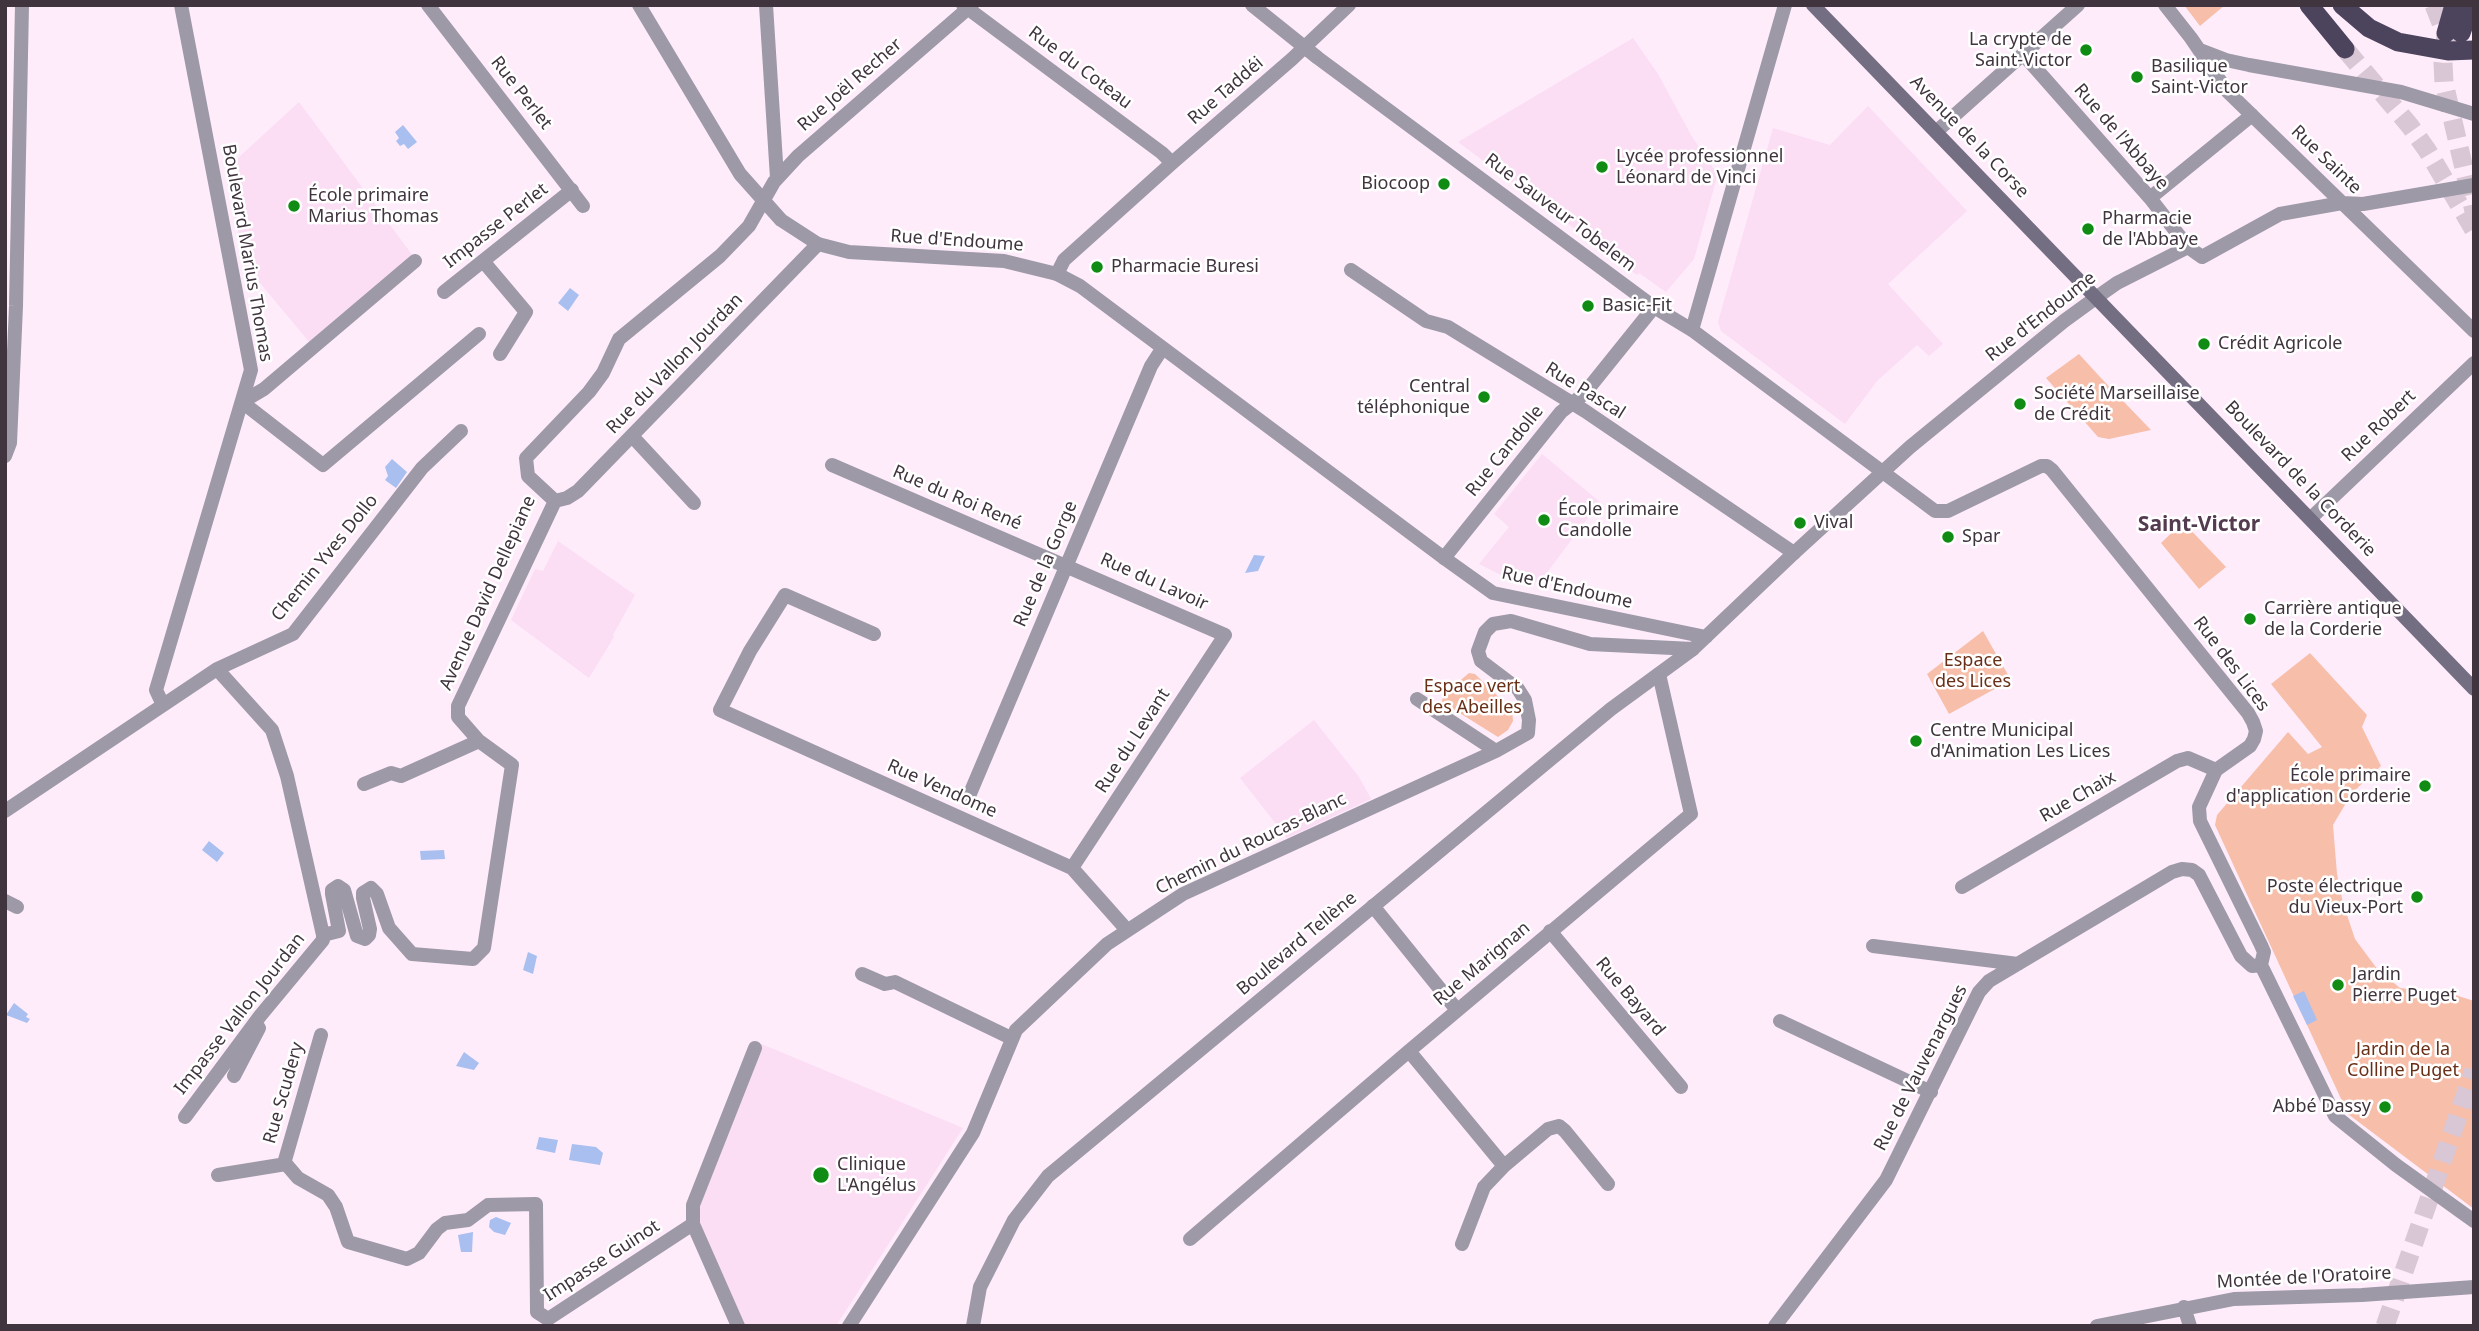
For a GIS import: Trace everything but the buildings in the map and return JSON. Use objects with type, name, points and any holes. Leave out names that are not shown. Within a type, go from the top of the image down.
[{"type":"highway","points":[[2309,5],[2346,49]]},
{"type":"highway","points":[[2342,5],[2369,28],[2398,42],[2424,49],[2474,50]]},
{"type":"highway","points":[[2454,5],[2454,33],[2471,5]]},
{"type":"main road","name":"Avenue de la Corse","points":[[1813,5],[2097,297]]},
{"type":"main road","name":"Boulevard de la Corderie","points":[[2097,297],[2474,689]]},
{"type":"street","points":[[5,456],[9,443],[11,304],[22,5]]},
{"type":"street","name":"Boulevard Marius Thomas","points":[[163,705],[156,690],[251,370],[181,5]]},
{"type":"street","name":"Rue Perlet","points":[[428,5],[583,206]]},
{"type":"street","name":"Rue d'Endoume","points":[[639,5],[740,174],[781,220],[818,244],[849,252],[1004,261],[1057,274],[1080,286],[1493,593],[1706,637],[1883,473],[2070,316],[2117,283],[2188,247],[2202,257],[2280,214],[2342,203],[2363,204],[2474,185]]},
{"type":"street","points":[[766,5],[777,178]]},
{"type":"street","name":"Rue Sauveur Tobelem","points":[[1252,5],[1654,307],[1692,330],[1936,511],[1942,513],[2002,487],[2041,466],[2047,466],[2056,475]]},
{"type":"street","name":"Rue Taddéi","points":[[1057,274],[1064,260],[1349,5]]},
{"type":"street","points":[[1692,330],[1785,5]]},
{"type":"street","points":[[1937,131],[2078,5]]},
{"type":"street","name":"Rue Sainte","points":[[2165,5],[2227,91],[2474,331]]},
{"type":"street","name":"Rue Joël Recher","points":[[763,202],[777,178],[797,156],[968,6]]},
{"type":"street","name":"Rue du Coteau","points":[[968,6],[1172,163]]},
{"type":"street","points":[[2199,50],[2225,60],[2249,65],[2401,92],[2474,114]]},
{"type":"street","name":"Rue de l'Abbaye","points":[[2023,54],[2150,198],[2188,247]]},
{"type":"street","points":[[2150,198],[2252,115]]},
{"type":"street","name":"Impasse Perlet","points":[[444,292],[572,190]]},
{"type":"street","name":"Avenue David Dellepiane","points":[[323,935],[339,931],[332,894],[332,890],[338,886],[344,890],[357,936],[365,939],[370,929],[363,893],[371,888],[377,894],[389,928],[412,954],[473,959],[484,948],[512,765],[478,741],[458,717],[458,706],[555,501],[528,476],[526,458],[590,392],[603,373],[619,339],[720,256],[749,226],[763,202]]},
{"type":"street","name":"Rue du Vallon Jourdan","points":[[555,501],[578,491],[818,244]]},
{"type":"street","points":[[415,261],[264,389],[242,402],[323,465],[479,334]]},
{"type":"street","points":[[483,261],[526,313],[500,354]]},
{"type":"street","name":"Rue Pascal","points":[[1350,270],[1426,321],[1448,327],[1571,405],[1585,411],[1794,553]]},
{"type":"street","name":"Rue Candolle","points":[[1444,558],[1561,412],[1584,394],[1654,307]]},
{"type":"street","name":"Rue de la Gorge","points":[[969,796],[1151,366],[1162,349]]},
{"type":"street","name":"Rue Robert","points":[[2311,518],[2474,363]]},
{"type":"street","name":"Chemin Yves Dollo","points":[[5,811],[217,669],[293,634],[422,468],[461,431]]},
{"type":"street","points":[[632,436],[694,503]]},
{"type":"street","name":"Rue du Roi René","points":[[832,465],[1067,565]]},
{"type":"street","name":"Rue des Lices","points":[[2056,475],[2248,713],[2256,730],[2255,739],[2250,746],[2216,770]]},
{"type":"street","name":"Rue du Lavoir","points":[[1067,565],[1225,635]]},
{"type":"street","name":"Rue Vendome","points":[[874,634],[785,595],[750,651],[720,710],[1072,868],[1127,930]]},
{"type":"street","name":"Chemin du Roucas-Blanc","points":[[849,1326],[973,1133],[1016,1030],[1107,944],[1183,894],[1496,751],[1528,733],[1529,720],[1525,700],[1518,690],[1481,661],[1478,650],[1481,640],[1493,624],[1511,621],[1590,643],[1693,649]]},
{"type":"street","name":"Rue du Levant","points":[[1072,868],[1225,635]]},
{"type":"street","name":"Boulevard Tellène","points":[[973,1326],[980,1287],[1014,1220],[1048,1176],[1611,709],[1706,637]]},
{"type":"street","points":[[217,669],[272,730],[288,776],[323,935]]},
{"type":"street","name":"Rue Marignan","points":[[1190,1239],[1691,814],[1659,674]]},
{"type":"street","points":[[1417,699],[1496,751]]},
{"type":"street","points":[[364,784],[391,774],[401,776],[478,741]]},
{"type":"street","name":"Rue Chaix","points":[[1962,887],[2177,761],[2188,758],[2216,770]]},
{"type":"street","points":[[2216,770],[2199,807],[2200,821],[2262,945],[2264,952],[2261,965],[2335,1115],[2396,1165],[2474,1221]]},
{"type":"street","name":"Rue de Vauvenargues","points":[[1775,1326],[1886,1180],[1979,992],[1989,981],[2172,872],[2182,869],[2192,870],[2199,875],[2241,956],[2252,966],[2261,965]]},
{"type":"street","points":[[1373,906],[1457,1010]]},
{"type":"street","name":"Rue Bayard","points":[[1550,932],[1681,1087]]},
{"type":"street","name":"Impasse Vallon Jourdan","points":[[185,1116],[260,1016],[323,940],[323,935]]},
{"type":"street","points":[[1873,946],[2018,964]]},
{"type":"street","points":[[862,974],[885,984],[895,982],[1011,1038]]},
{"type":"street","points":[[234,1076],[259,1030],[260,1016]]},
{"type":"street","points":[[1780,1021],[1931,1092]]},
{"type":"street","name":"Rue Scudery","points":[[321,1035],[286,1164],[298,1178],[328,1195],[336,1207],[348,1242],[407,1259]]},
{"type":"street","points":[[738,1326],[693,1224],[693,1205],[755,1048]]},
{"type":"street","points":[[1409,1051],[1504,1166]]},
{"type":"street","points":[[1462,1244],[1484,1187],[1504,1166],[1548,1129],[1559,1126],[1565,1131],[1608,1184]]},
{"type":"street","points":[[218,1175],[286,1164]]},
{"type":"street","name":"Impasse Guinot","points":[[407,1259],[419,1253],[437,1229],[445,1223],[468,1220],[488,1205],[536,1204],[537,1312],[548,1319],[693,1224]]},
{"type":"street","name":"Montée de l'Oratoire","points":[[2097,1326],[2234,1299],[2362,1295],[2474,1287]]},
{"type":"street","points":[[2184,1307],[2190,1326]]},
{"type":"shaded area","name":"Lycée professionnel Léonard de Vinci","points":[[1633,38],[1658,74],[1691,135],[1713,168],[1719,170],[1694,259],[1666,292],[1639,273],[1637,275],[1458,142]]},
{"type":"shaded area","points":[[299,102],[413,256],[310,343],[260,283],[249,288],[226,169]]},
{"type":"shaded area","points":[[1868,106],[1967,211],[1888,284],[1943,344],[1929,356],[1917,345],[1877,381],[1845,424],[1721,331],[1718,322],[1773,128],[1830,145]]},
{"type":"shaded area","name":"École primaire Candolle","points":[[1542,454],[1600,502],[1539,583],[1503,576],[1479,564],[1509,527],[1494,514]]},
{"type":"shaded area","points":[[558,541],[635,595],[589,678],[511,620],[535,569],[543,571]]},
{"type":"shaded area","points":[[1314,720],[1359,777],[1371,799],[1287,838],[1240,778]]},
{"type":"shaded area","name":"Clinique L'Angélus","points":[[759,1043],[963,1128],[836,1326],[740,1326],[698,1227],[699,1201]]},
{"type":"green space","points":[[2184,5],[2225,5],[2200,26]]},
{"type":"green space","points":[[2079,354],[2151,430],[2109,439],[2098,437],[2046,378]]},
{"type":"green space","points":[[2183,522],[2226,567],[2199,589],[2161,543]]},
{"type":"green space","name":"Espace des Lices","points":[[1983,631],[2011,680],[1949,714],[1927,674]]},
{"type":"green space","name":"Jardin de la Colline Puget","points":[[2310,653],[2367,715],[2362,727],[2381,766],[2352,793],[2333,825],[2337,874],[2355,939],[2378,970],[2400,988],[2452,994],[2474,1001],[2474,1209],[2348,1114],[2215,825],[2217,815],[2288,732],[2308,754],[2322,747],[2271,684]]},
{"type":"green space","name":"Espace vert des Abeilles","points":[[1469,673],[1475,674],[1512,710],[1513,721],[1508,730],[1498,737],[1442,702],[1443,695]]},
{"type":"water","points":[[403,125],[417,142],[408,149],[396,141],[399,138],[395,132]]},
{"type":"water","points":[[570,288],[579,295],[568,311],[558,303]]},
{"type":"water","points":[[392,459],[407,472],[396,488],[385,480],[388,476],[385,467]]},
{"type":"water","points":[[1254,555],[1265,556],[1258,571],[1245,573]]},
{"type":"water","points":[[209,841],[224,853],[217,862],[202,850]]},
{"type":"water","points":[[444,850],[445,859],[421,860],[420,851]]},
{"type":"water","points":[[528,952],[537,956],[533,974],[523,970]]},
{"type":"water","points":[[2304,991],[2317,1020],[2307,1025],[2293,996]]},
{"type":"water","points":[[14,1003],[28,1014],[26,1017],[30,1019],[27,1023],[6,1015]]},
{"type":"water","points":[[464,1052],[479,1063],[474,1070],[456,1066]]},
{"type":"water","points":[[539,1137],[558,1140],[555,1153],[536,1149]]},
{"type":"water","points":[[572,1144],[596,1147],[603,1153],[600,1165],[569,1160]]},
{"type":"water","points":[[496,1217],[511,1223],[505,1235],[494,1232],[489,1227],[490,1220]]},
{"type":"water","points":[[473,1232],[472,1252],[461,1252],[458,1235]]},
{"type":"tunnel","points":[[2434,5],[2449,43]]},
{"type":"tunnel","points":[[2446,34],[2444,83],[2474,211]]},
{"type":"tunnel","points":[[2345,49],[2410,126],[2474,230]]},
{"type":"tunnel","points":[[2385,1326],[2474,1070]]},
{"type":"place","name":"La crypte de Saint-Victor","points":[[2086,50]]},
{"type":"place","name":"Basilique Saint-Victor","points":[[2137,77]]},
{"type":"place","name":"Lycée professionnel Léonard de Vinci","points":[[1602,167]]},
{"type":"place","name":"Biocoop","points":[[1444,184]]},
{"type":"place","name":"École primaire Marius Thomas","points":[[294,206]]},
{"type":"place","name":"Pharmacie de l'Abbaye","points":[[2088,229]]},
{"type":"place","name":"Pharmacie Buresi","points":[[1097,267]]},
{"type":"place","name":"Basic-Fit","points":[[1588,306]]},
{"type":"place","name":"Crédit Agricole","points":[[2204,344]]},
{"type":"place","name":"Central téléphonique","points":[[1484,397]]},
{"type":"place","name":"Société Marseillaise de Crédit","points":[[2020,404]]},
{"type":"place","name":"École primaire Candolle","points":[[1544,520]]},
{"type":"place","name":"Vival","points":[[1800,523]]},
{"type":"place","name":"Spar","points":[[1948,537]]},
{"type":"place","name":"Carrière antique de la Corderie","points":[[2250,619]]},
{"type":"place","name":"Centre Municipal d'Animation Les Lices","points":[[1916,741]]},
{"type":"place","name":"École primaire d'application Corderie","points":[[2425,786]]},
{"type":"place","name":"Poste électrique du Vieux-Port","points":[[2417,897]]},
{"type":"place","name":"Jardin Pierre Puget","points":[[2338,985]]},
{"type":"place","name":"Abbé Dassy","points":[[2385,1107]]},
{"type":"place","name":"Clinique L'Angélus","points":[[821,1175]]},
{"type":"district","name":"Saint-Victor","points":[[2199,525]]}]
